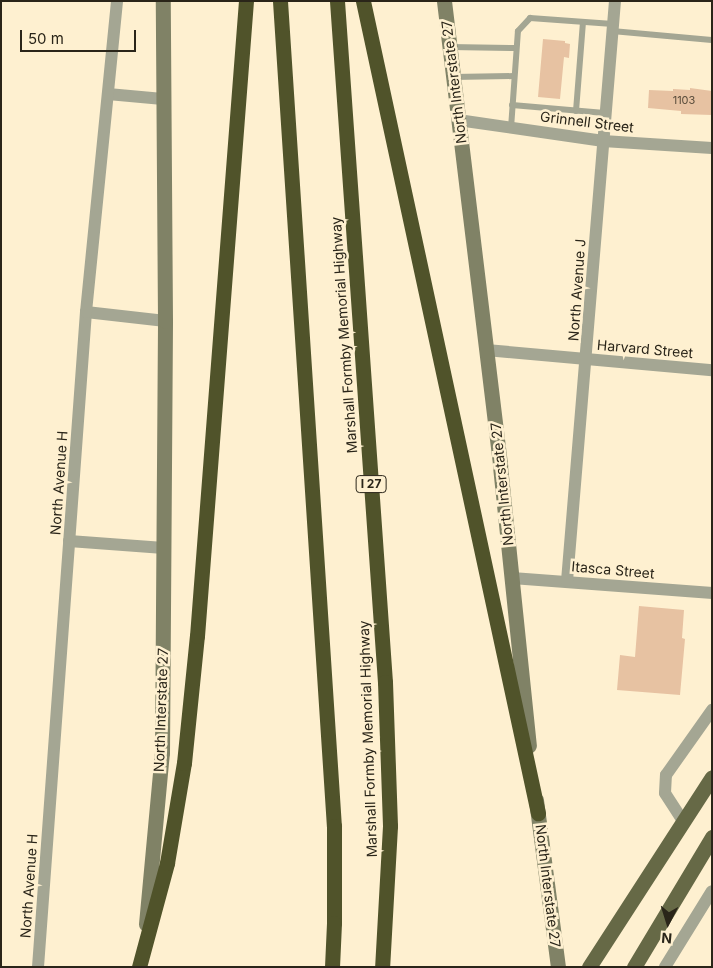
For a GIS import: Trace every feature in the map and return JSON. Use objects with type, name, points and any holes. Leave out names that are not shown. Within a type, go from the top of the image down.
[{"type":"highway","points":[[138,967],[167,863],[184,763],[196,636],[246,1]]},
{"type":"highway","points":[[280,1],[334,826],[332,967]]},
{"type":"highway","name":"Marshall Formby Memorial Highway","points":[[337,1],[385,682],[390,826],[382,967]]},
{"type":"highway","points":[[363,1],[538,813]]},
{"type":"main road","name":"North Interstate 27","points":[[138,967],[147,922],[162,753],[165,321],[163,1]]},
{"type":"main road","name":"North Interstate 27","points":[[444,1],[512,578],[524,704],[558,967]]},
{"type":"main road","points":[[589,967],[712,777]]},
{"type":"main road","points":[[634,967],[712,837]]},
{"type":"street","name":"North Avenue H","points":[[38,967],[86,312],[116,1]]},
{"type":"street","name":"North Avenue J","points":[[567,581],[615,1]]},
{"type":"street","points":[[108,94],[163,99]]},
{"type":"street","name":"Grinnell Street","points":[[458,120],[603,140],[712,148]]},
{"type":"street","points":[[86,312],[165,321]]},
{"type":"street","name":"Harvard Street","points":[[486,350],[712,370]]},
{"type":"street","points":[[69,541],[164,548]]},
{"type":"street","name":"Itasca Street","points":[[512,578],[712,593]]},
{"type":"street","points":[[683,821],[665,793],[666,775],[712,710]]},
{"type":"street","points":[[665,967],[712,892]]},
{"type":"lane","points":[[511,128],[518,31],[530,18],[583,22],[712,40]]},
{"type":"lane","points":[[576,111],[583,22]]},
{"type":"lane","points":[[450,47],[516,48]]},
{"type":"lane","points":[[453,77],[514,76]]},
{"type":"lane","points":[[512,106],[605,113]]},
{"type":"building","points":[[543,39],[565,41],[565,43],[570,44],[569,58],[564,57],[560,99],[538,97]]},
{"type":"building","points":[[690,88],[712,91],[712,115],[681,114],[681,111],[648,108],[649,90],[673,91],[673,89],[690,90]]},
{"type":"building","points":[[639,606],[684,610],[682,638],[685,639],[680,695],[617,690],[620,655],[635,657]]}]
